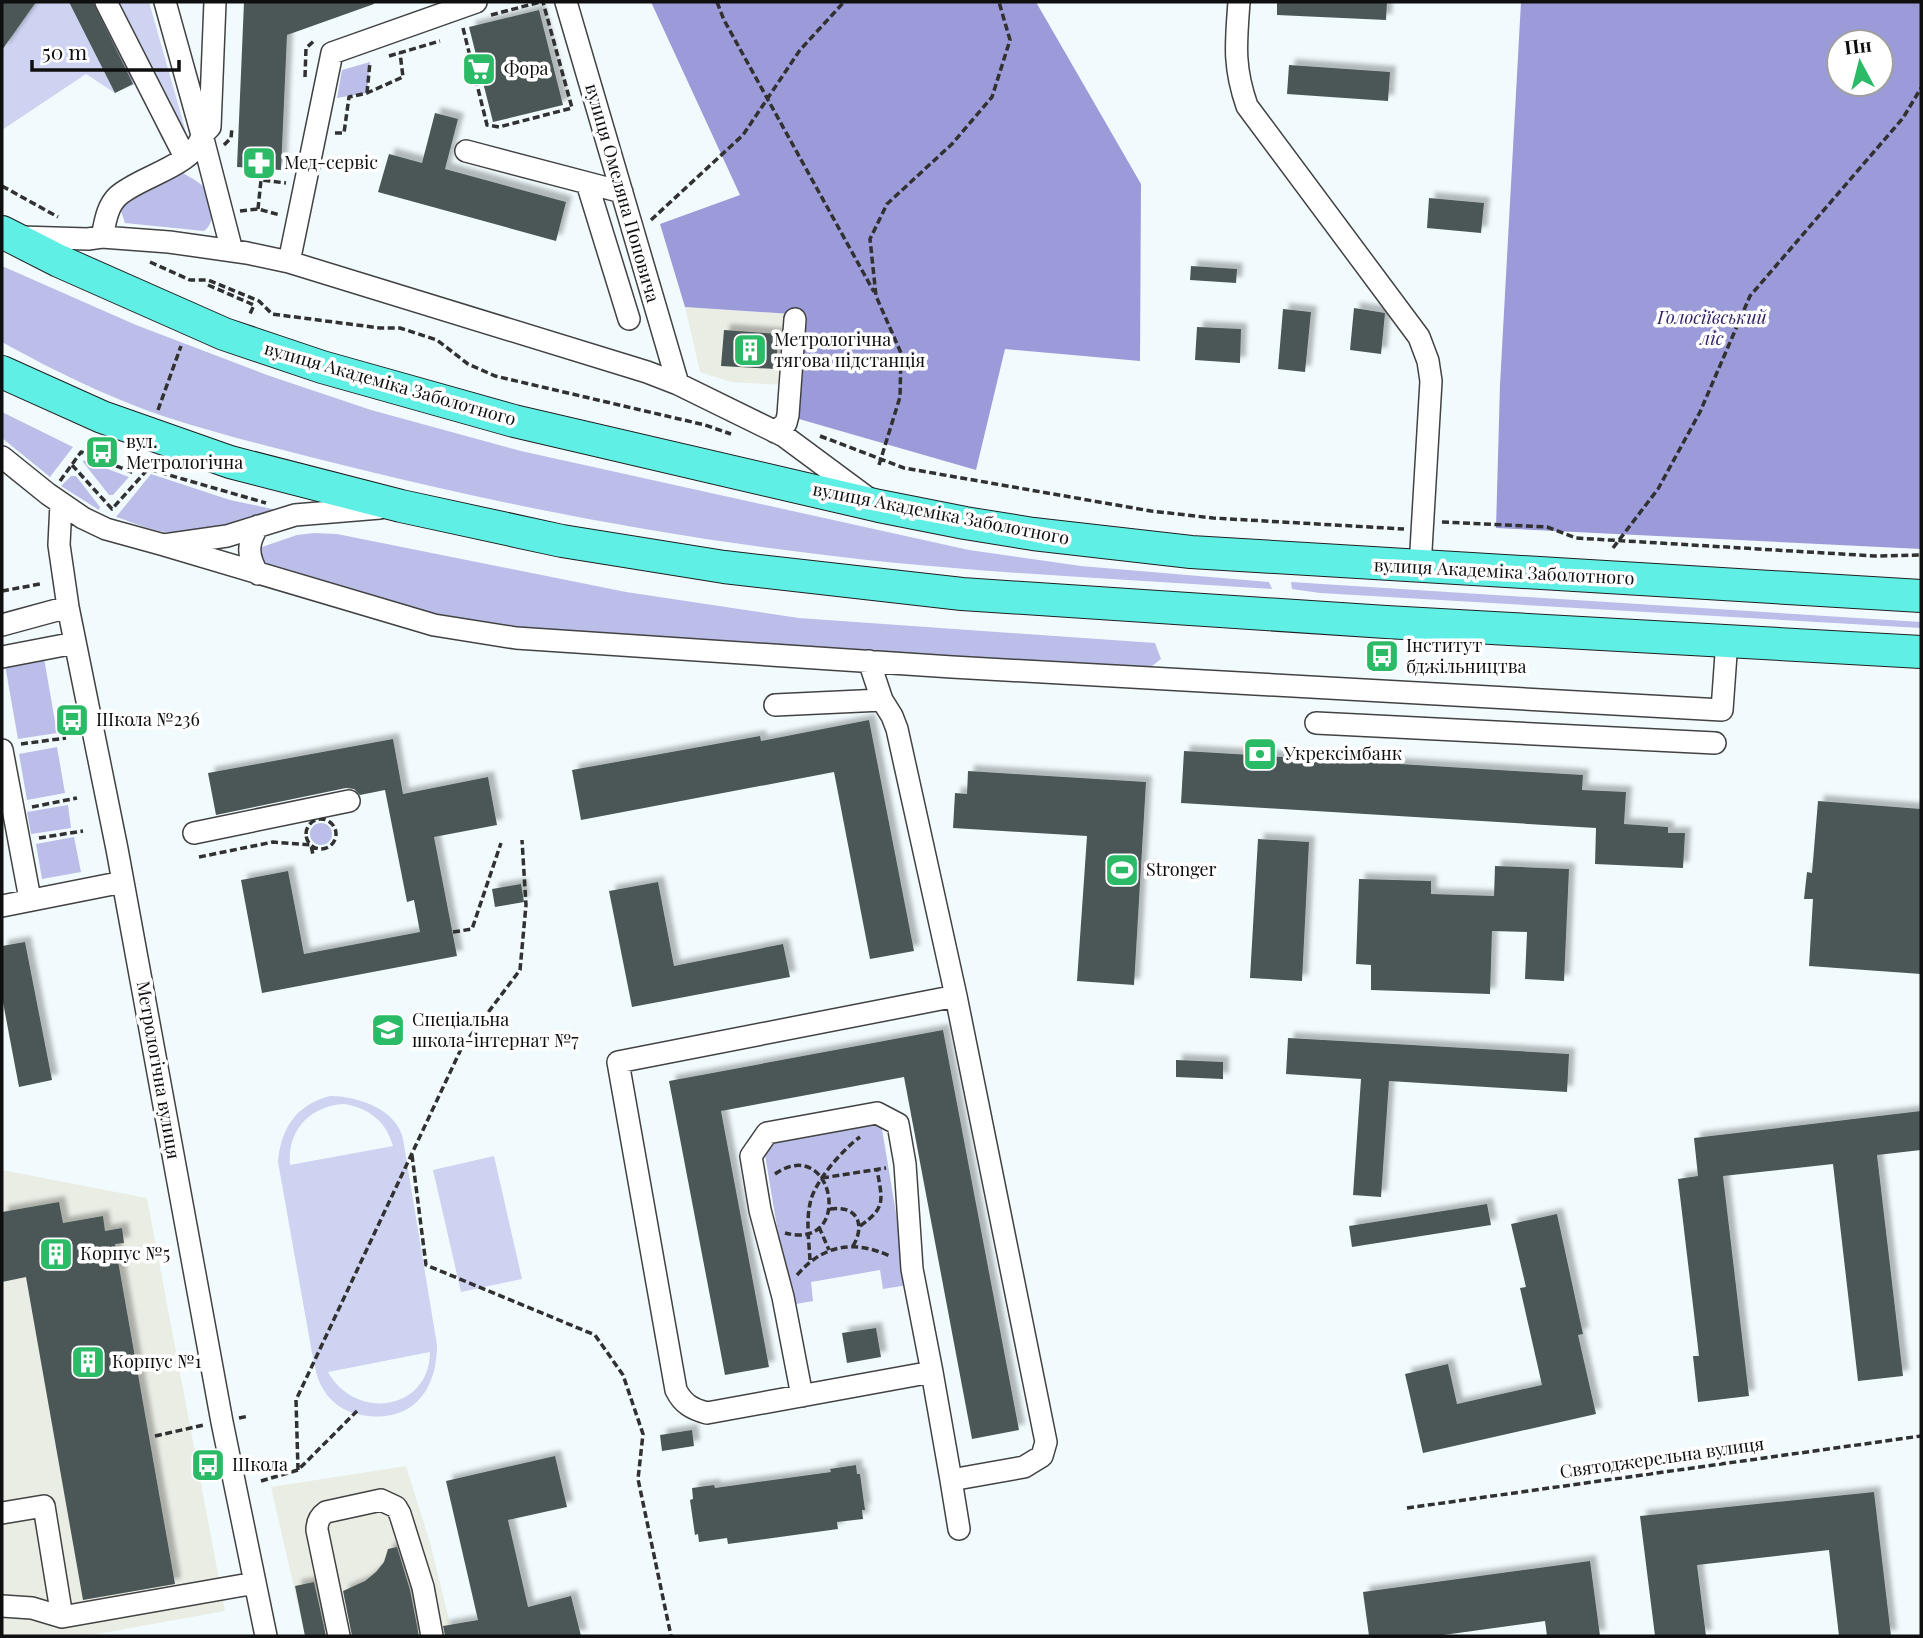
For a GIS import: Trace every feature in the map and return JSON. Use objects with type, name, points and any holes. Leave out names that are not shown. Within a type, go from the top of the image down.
[{"type":"highway","name":"вулиця Академіка Заболотного","points":[[7,234],[58,261],[224,334],[322,367],[514,421],[879,506],[1033,534],[1191,552],[1921,596]]},
{"type":"highway","points":[[2,372],[102,417],[207,454],[401,506],[576,543],[724,567],[962,594],[1386,622],[1921,652]]},
{"type":"street","points":[[106,2],[185,158]]},
{"type":"street","points":[[165,2],[232,251]]},
{"type":"street","points":[[102,237],[109,209],[118,196],[185,158],[200,145],[202,135],[210,127],[215,2]]},
{"type":"street","name":"вулиця Омеляна Поповича","points":[[566,2],[678,384]]},
{"type":"street","points":[[1239,2],[1237,69],[1247,106],[1419,337],[1425,350],[1431,381],[1420,567]]},
{"type":"street","points":[[289,262],[332,53],[482,9]]},
{"type":"street","points":[[467,151],[622,192]]},
{"type":"street","points":[[587,183],[629,319]]},
{"type":"street","points":[[7,234],[88,239],[102,237],[232,251],[289,262],[647,372],[678,384],[780,434],[879,506]]},
{"type":"street","points":[[780,434],[788,415],[795,319]]},
{"type":"street","points":[[2,457],[60,493],[106,529],[434,625],[516,638],[1722,710],[1727,640]]},
{"type":"street","name":"Метрологічна вулиця","points":[[60,493],[59,545],[68,607],[123,882],[222,1422],[266,1636]]},
{"type":"street","points":[[163,545],[227,536],[315,512],[401,506]]},
{"type":"street","points":[[258,526],[248,548],[251,562],[258,574]]},
{"type":"street","points":[[2,625],[68,607]]},
{"type":"street","points":[[2,657],[75,643]]},
{"type":"street","points":[[869,661],[881,700],[897,729],[956,996],[1046,1442],[1042,1456],[1024,1467],[951,1480]]},
{"type":"street","points":[[775,705],[881,700]]},
{"type":"street","points":[[1316,723],[1715,743]]},
{"type":"street","points":[[8,748],[13,810],[30,899]]},
{"type":"street","points":[[194,832],[349,801]]},
{"type":"street","points":[[2,906],[123,882]]},
{"type":"street","points":[[932,1372],[707,1413],[693,1409],[681,1401],[676,1390],[618,1062],[956,996]]},
{"type":"street","points":[[802,1396],[783,1297],[759,1204],[751,1156],[767,1133],[877,1113],[898,1124],[905,1164],[912,1269],[959,1529]]},
{"type":"street","points":[[339,1636],[317,1523],[326,1511],[381,1500],[396,1507],[400,1514],[423,1587],[432,1636]]},
{"type":"street","points":[[2,1513],[44,1506],[62,1618]]},
{"type":"street","points":[[2,1606],[32,1608],[62,1618],[255,1583]]},
{"type":"path","points":[[462,23],[487,125],[499,127],[572,108],[541,2],[482,9]]},
{"type":"path","points":[[717,2],[724,20],[876,296],[901,353],[900,397],[879,465]]},
{"type":"path","points":[[652,233],[651,219],[743,135],[800,50],[844,2]]},
{"type":"path","points":[[876,296],[870,239],[887,204],[952,144],[992,97],[1010,40],[999,2]]},
{"type":"path","points":[[361,64],[440,41]]},
{"type":"path","points":[[330,133],[344,133],[349,97],[367,93],[403,77],[400,53]]},
{"type":"path","points":[[367,93],[370,62]]},
{"type":"path","points":[[1613,548],[1658,489],[1700,412],[1750,296],[1903,118],[1921,88]]},
{"type":"path","points":[[219,151],[231,138],[232,126]]},
{"type":"path","points":[[258,209],[261,180],[290,183]]},
{"type":"path","points":[[2,186],[61,218]]},
{"type":"path","points":[[234,212],[258,209],[283,216]]},
{"type":"path","points":[[143,259],[190,280],[208,280],[259,301],[272,314],[380,328],[400,328],[437,340],[468,363],[495,376],[705,425],[735,436]]},
{"type":"path","points":[[208,285],[254,305],[250,314]]},
{"type":"path","points":[[158,410],[181,346]]},
{"type":"path","points":[[780,434],[806,431],[904,468],[1152,511],[1213,518],[1411,530],[1439,522],[1547,527],[1576,538],[1875,556],[1921,555]]},
{"type":"path","points":[[60,493],[81,452],[134,473]]},
{"type":"path","points":[[72,465],[112,509],[148,470],[270,503]]},
{"type":"path","points":[[2,591],[40,584]]},
{"type":"path","points":[[8,748],[66,738]]},
{"type":"path","points":[[13,810],[78,798]]},
{"type":"path","points":[[199,857],[273,842],[311,845],[317,849],[329,846],[335,835],[331,823],[318,820],[308,827],[306,834],[311,845],[313,855]]},
{"type":"path","points":[[19,842],[83,831]]},
{"type":"path","points":[[298,1470],[296,1401],[461,1047],[520,970],[526,905],[522,839]]},
{"type":"path","points":[[453,932],[472,929],[501,844]]},
{"type":"path","points":[[810,1260],[810,1202],[822,1178],[848,1146],[887,1118]]},
{"type":"path","points":[[411,1152],[426,1265],[595,1335],[623,1375],[643,1434],[638,1479],[671,1636]]},
{"type":"path","points":[[822,1178],[905,1164]]},
{"type":"path","points":[[793,1167],[814,1171],[828,1187],[830,1209],[826,1219],[809,1233],[788,1234],[777,1229],[759,1204],[771,1177],[781,1170],[793,1167]]},
{"type":"path","points":[[860,1226],[876,1214],[883,1202],[877,1169]]},
{"type":"path","points":[[828,1187],[837,1177]]},
{"type":"path","points":[[830,1209],[848,1209],[855,1215],[860,1226],[860,1235],[853,1246]]},
{"type":"path","points":[[819,1227],[829,1250]]},
{"type":"path","points":[[783,1297],[810,1260],[829,1250],[853,1246],[879,1251],[912,1269]]},
{"type":"path","points":[[261,1481],[298,1470],[357,1411]]},
{"type":"path","points":[[155,1436],[196,1427]]},
{"type":"path","name":"Святоджерельна вулиця","points":[[1407,1508],[1921,1436]]},
{"type":"shaded area","points":[[2,2],[149,2],[186,132],[162,140],[137,83],[115,93],[86,74],[2,130]]},
{"type":"shaded area","points":[[370,62],[367,93],[337,98],[342,70]]},
{"type":"shaded area","points":[[183,173],[196,180],[208,195],[212,218],[204,231],[125,223],[121,211],[124,203],[170,175]]},
{"type":"shaded area","points":[[2,266],[136,325],[267,375],[371,410],[521,451],[969,550],[1081,566],[1269,582],[1272,589],[968,569],[804,553],[680,535],[494,500],[295,453],[148,411],[84,384],[2,342]]},
{"type":"shaded area","points":[[685,307],[807,315],[801,386],[731,382],[700,372]]},
{"type":"shaded area","points":[[2,412],[73,447],[50,477],[2,438]]},
{"type":"shaded area","points":[[84,460],[129,477],[113,495],[109,495]]},
{"type":"shaded area","points":[[151,474],[230,500],[277,510],[227,527],[187,534],[159,531],[116,517]]},
{"type":"shaded area","points":[[71,476],[76,476],[100,507],[99,510],[61,486]]},
{"type":"shaded area","points":[[337,534],[626,592],[799,618],[1155,643],[1161,659],[1147,670],[522,631],[420,611],[270,568],[262,561],[259,548],[297,535]]},
{"type":"shaded area","points":[[1291,582],[1921,622],[1921,628],[1320,593],[1292,589]]},
{"type":"shaded area","points":[[44,658],[57,733],[18,739],[5,665]]},
{"type":"shaded area","points":[[57,747],[65,793],[27,800],[19,754]]},
{"type":"shaded area","points":[[68,805],[71,828],[31,834],[27,812]]},
{"type":"shaded area","points":[[321,823],[329,826],[332,834],[329,842],[321,845],[313,842],[310,834],[313,826]]},
{"type":"shaded area","points":[[74,837],[81,872],[42,879],[36,844]]},
{"type":"shaded area","points":[[330,1096],[352,1098],[374,1106],[393,1120],[403,1139],[437,1345],[436,1361],[428,1388],[410,1407],[399,1413],[368,1416],[342,1408],[327,1395],[316,1371],[278,1162],[283,1139],[292,1120],[308,1105]],"holes":[[[344,1104],[369,1112],[375,1117],[386,1129],[393,1146],[290,1165],[292,1141],[303,1122],[321,1109]],[[430,1352],[427,1372],[418,1387],[405,1397],[390,1402],[373,1403],[356,1398],[340,1388],[328,1372]]]},
{"type":"shaded area","points":[[881,1123],[908,1285],[883,1289],[880,1270],[811,1282],[813,1301],[790,1305],[763,1143]]},
{"type":"shaded area","points":[[494,1156],[522,1279],[461,1292],[433,1170]]},
{"type":"shaded area","points":[[2,1170],[147,1198],[225,1611],[86,1636],[2,1636]]},
{"type":"shaded area","points":[[406,1466],[431,1546],[453,1636],[305,1636],[271,1487]]},
{"type":"green space","points":[[651,2],[1036,2],[1141,184],[1140,361],[1005,349],[976,470],[799,419],[807,315],[685,307],[660,224],[740,195]]},
{"type":"green space","name":"Голосіївський ліс","points":[[1521,2],[1921,2],[1921,549],[1496,528],[1500,385]]},
{"type":"building","points":[[2,2],[36,2],[2,50]]},
{"type":"building","points":[[69,2],[93,2],[133,84],[115,93]]},
{"type":"building","points":[[244,2],[374,4],[287,35],[281,170],[237,167]]},
{"type":"building","points":[[1277,2],[1387,2],[1386,20],[1277,15]]},
{"type":"building","points":[[539,10],[563,105],[493,122],[469,27]]},
{"type":"building","points":[[1289,65],[1390,72],[1388,101],[1287,94]]},
{"type":"building","points":[[435,113],[458,119],[445,169],[566,202],[556,241],[378,192],[389,154],[422,163]]},
{"type":"building","points":[[1429,198],[1484,203],[1481,233],[1427,228]]},
{"type":"building","points":[[1191,266],[1237,269],[1236,283],[1190,280]]},
{"type":"building","points":[[1354,308],[1385,313],[1381,354],[1350,350]]},
{"type":"building","points":[[1283,309],[1311,312],[1305,372],[1278,369]]},
{"type":"building","points":[[1197,327],[1241,329],[1240,363],[1195,360]]},
{"type":"building","name":"Метрологічна тягова підстанція","points":[[724,330],[778,334],[776,369],[721,366]]},
{"type":"building","points":[[869,720],[914,951],[870,959],[834,772],[581,820],[572,770],[760,736],[761,741]]},
{"type":"building","points":[[393,739],[403,794],[488,777],[497,825],[434,837],[457,956],[262,993],[241,880],[288,871],[304,954],[420,932],[414,900],[407,902],[385,790],[360,795],[354,789],[346,788],[216,815],[208,773]]},
{"type":"building","points":[[1184,751],[1583,775],[1582,790],[1626,792],[1624,824],[1668,827],[1668,833],[1685,833],[1683,868],[1595,864],[1596,828],[1181,803]]},
{"type":"building","points":[[968,771],[1146,782],[1134,985],[1077,981],[1087,836],[953,828],[955,793],[967,794]]},
{"type":"building","points":[[1818,801],[1921,809],[1921,974],[1809,966],[1813,899],[1804,899],[1807,872],[1812,873]]},
{"type":"building","points":[[1258,839],[1309,842],[1302,981],[1250,978]]},
{"type":"building","points":[[1495,866],[1569,869],[1564,981],[1525,979],[1527,932],[1492,931],[1490,994],[1371,990],[1371,965],[1356,964],[1359,879],[1431,881],[1431,894],[1494,896]]},
{"type":"building","points":[[658,882],[674,966],[783,944],[790,977],[632,1007],[609,891]]},
{"type":"building","points":[[521,884],[524,902],[495,907],[492,889]]},
{"type":"building","points":[[25,942],[52,1080],[19,1087],[2,997],[2,946]]},
{"type":"building","points":[[943,1030],[1019,1430],[972,1439],[904,1077],[721,1111],[769,1367],[725,1375],[669,1081]]},
{"type":"building","points":[[1288,1038],[1569,1054],[1567,1092],[1389,1081],[1381,1197],[1353,1195],[1361,1079],[1286,1074]]},
{"type":"building","points":[[1176,1060],[1223,1062],[1223,1079],[1176,1077]]},
{"type":"building","points":[[1921,1111],[1921,1150],[1877,1155],[1903,1376],[1858,1381],[1833,1164],[1723,1176],[1749,1396],[1698,1402],[1693,1356],[1699,1356],[1678,1179],[1698,1176],[1694,1138]]},
{"type":"building","name":"Корпус №1","points":[[59,1202],[63,1223],[103,1216],[105,1231],[122,1228],[124,1243],[115,1244],[175,1584],[83,1600],[26,1277],[2,1282],[2,1212]]},
{"type":"building","points":[[1487,1204],[1491,1225],[1352,1247],[1349,1226]]},
{"type":"building","points":[[1557,1214],[1583,1334],[1578,1335],[1596,1414],[1423,1453],[1405,1374],[1448,1364],[1457,1404],[1542,1385],[1520,1288],[1526,1287],[1511,1224]]},
{"type":"building","points":[[876,1328],[881,1357],[847,1363],[842,1333]]},
{"type":"building","points":[[692,1430],[694,1446],[662,1451],[660,1435]]},
{"type":"building","points":[[555,1456],[567,1507],[508,1520],[528,1607],[571,1596],[581,1636],[445,1636],[443,1626],[478,1620],[446,1481]]},
{"type":"building","points":[[856,1465],[857,1474],[860,1474],[865,1510],[862,1510],[863,1519],[837,1522],[838,1529],[728,1544],[727,1538],[699,1542],[698,1534],[695,1535],[690,1500],[693,1499],[692,1488],[714,1485],[715,1488],[831,1472],[830,1469]]},
{"type":"building","points":[[1874,1492],[1891,1636],[1839,1636],[1829,1550],[1697,1565],[1706,1636],[1655,1636],[1640,1516]]},
{"type":"building","points":[[397,1547],[410,1590],[419,1636],[352,1636],[343,1591],[365,1581],[384,1562],[388,1549]]},
{"type":"building","points":[[1590,1561],[1600,1636],[1547,1636],[1545,1621],[1436,1636],[1369,1636],[1363,1592]]},
{"type":"building","points":[[314,1582],[326,1636],[305,1636],[295,1586]]},
{"type":"place","name":"Фора","points":[[479,69]]},
{"type":"place","name":"Мед-сервіс","points":[[259,163]]},
{"type":"place","name":"Метрологічна тягова підстанція","points":[[750,350]]},
{"type":"place","name":"вул. Метрологічна","points":[[102,452]]},
{"type":"place","name":"Інститут бджільництва","points":[[1382,656]]},
{"type":"place","name":"Школа №236","points":[[72,720]]},
{"type":"place","name":"Укрексімбанк","points":[[1260,754]]},
{"type":"place","name":"Stronger","points":[[1122,870]]},
{"type":"place","name":"Спеціальна школа-інтернат №7","points":[[388,1030]]},
{"type":"place","name":"Корпус №5","points":[[56,1254]]},
{"type":"place","name":"Корпус №1","points":[[88,1362]]},
{"type":"place","name":"Школа","points":[[208,1465]]}]
